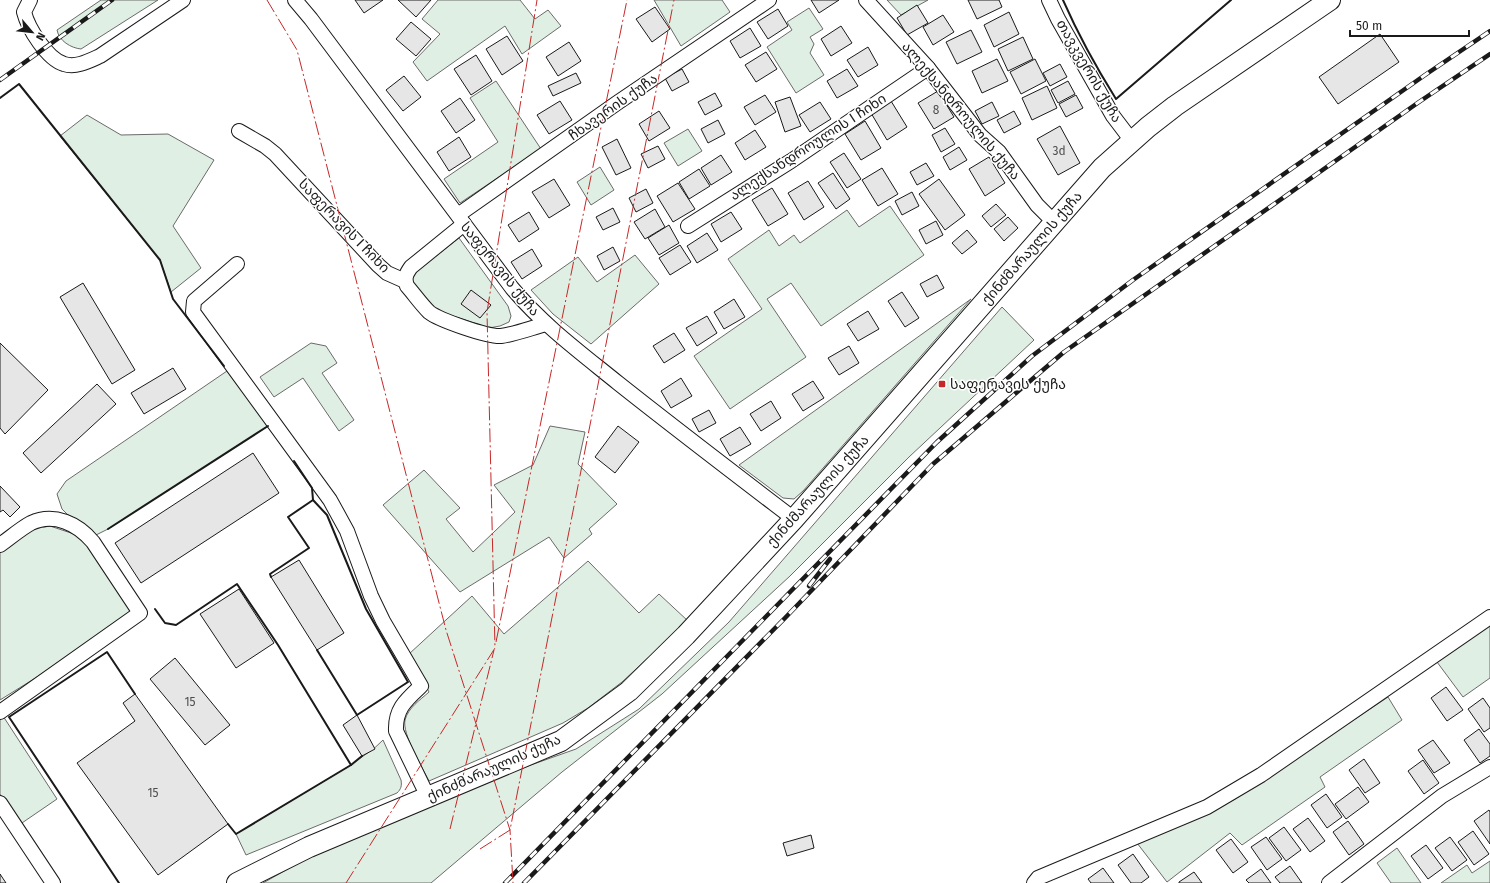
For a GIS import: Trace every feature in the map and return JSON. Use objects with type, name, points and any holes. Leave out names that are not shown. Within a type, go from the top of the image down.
[{"type":"main road","name":"ქინძმარაულის ქუჩა","points":[[237,883],[309,847],[560,741],[629,691],[686,636],[794,519],[1102,168],[1132,141],[1176,106],[1330,0]]},
{"type":"street","points":[[30,0],[24,12],[25,18],[35,35],[44,48],[56,60],[65,64],[70,64],[86,62],[100,56],[183,0]]},
{"type":"street","name":"საფერავის ქუჩა","points":[[295,0],[316,25],[512,288],[529,308],[546,324],[640,401],[794,519]]},
{"type":"street","name":"ჩხავერის ქუჩა","points":[[461,220],[617,103],[769,0]]},
{"type":"street","name":"ალექსანდროულის ქუჩა","points":[[866,0],[928,68],[980,135],[998,152],[1037,205],[1055,223]]},
{"type":"street","name":"თავკვერის ქუჩა","points":[[1049,0],[1058,20],[1113,116],[1132,141]]},
{"type":"street","name":"ალექსანდროულის I ჩიხი","points":[[688,226],[791,161],[928,68]]},
{"type":"street","name":"საფერავის I ჩიხი","points":[[239,131],[275,154],[378,265],[387,273],[405,281],[406,274],[411,268],[461,220]]},
{"type":"street","points":[[237,264],[194,301],[192,312],[330,500],[347,531],[377,608],[421,686],[403,704],[397,714],[396,732],[428,797]]},
{"type":"street","points":[[405,281],[407,286],[429,312],[440,318],[488,335],[500,336],[521,332],[546,324]]},
{"type":"street","points":[[0,545],[30,524],[41,519],[55,519],[70,524],[84,532],[93,542],[140,613],[0,712]]},
{"type":"street","points":[[1034,883],[1038,878],[1207,807],[1261,775],[1490,617]]},
{"type":"street","points":[[1329,883],[1442,796],[1490,767]]},
{"type":"street","points":[[0,803],[53,883]]},
{"type":"green space","points":[[101,0],[158,0],[81,49],[73,47],[63,41],[57,30]]},
{"type":"green space","points":[[438,0],[520,0],[535,19],[548,10],[561,26],[522,54],[505,26],[427,81],[413,62],[440,34],[422,19]]},
{"type":"green space","points":[[654,0],[722,0],[730,12],[681,46]]},
{"type":"green space","points":[[887,0],[928,0],[901,15]]},
{"type":"green space","points":[[809,8],[823,29],[810,37],[814,44],[810,53],[824,75],[796,93],[767,47],[792,30],[787,22]]},
{"type":"green space","points":[[496,81],[541,149],[460,203],[444,179],[498,142],[470,98]]},
{"type":"green space","points":[[87,115],[121,135],[168,134],[214,160],[173,226],[201,268],[171,292],[160,260],[60,136]]},
{"type":"green space","points":[[688,129],[702,151],[678,166],[664,143]]},
{"type":"green space","points":[[600,167],[614,190],[591,205],[577,182]]},
{"type":"green space","points":[[890,206],[924,255],[821,326],[791,283],[767,299],[806,357],[730,409],[694,356],[762,309],[728,259],[769,230],[779,246],[794,235],[800,243],[847,210],[859,227]]},
{"type":"green space","points":[[459,238],[508,306],[511,316],[509,322],[500,326],[489,328],[438,311],[413,289],[412,275]]},
{"type":"green space","points":[[635,255],[659,284],[591,344],[553,314],[531,290],[578,257],[597,282]]},
{"type":"green space","points":[[971,299],[803,491],[794,499],[783,498],[739,465]]},
{"type":"green space","points":[[1002,307],[1034,340],[909,457],[790,576],[662,694],[562,772],[431,883],[263,883],[302,861],[511,772],[576,749],[639,709],[729,622]]},
{"type":"green space","points":[[311,343],[326,346],[337,363],[322,373],[354,420],[339,431],[303,378],[274,397],[260,377]]},
{"type":"green space","points":[[227,371],[268,426],[108,529],[96,535],[83,523],[68,515],[62,509],[57,494],[66,481]]},
{"type":"green space","points":[[550,426],[585,432],[578,464],[617,504],[589,529],[592,534],[564,558],[549,537],[460,592],[383,505],[424,470],[460,508],[446,519],[473,552],[515,512],[494,485],[533,465]]},
{"type":"green space","points":[[50,526],[80,536],[89,543],[132,611],[37,677],[0,700],[0,552],[33,529]]},
{"type":"green space","points":[[588,561],[639,613],[659,594],[688,621],[622,682],[588,708],[563,723],[429,781],[406,733],[405,720],[409,712],[415,704],[429,692],[409,654],[472,596],[504,634]]},
{"type":"green space","points":[[1490,625],[1490,678],[1463,697],[1437,662]]},
{"type":"green space","points":[[1388,697],[1402,720],[1320,777],[1325,787],[1242,845],[1230,833],[1167,882],[1137,843],[1207,814],[1235,799]]},
{"type":"green space","points":[[3,716],[57,799],[19,825],[0,794],[0,718]]},
{"type":"green space","points":[[383,740],[401,780],[401,787],[397,793],[246,855],[236,834],[351,765]]},
{"type":"green space","points":[[1397,848],[1421,883],[1391,883],[1377,863]]},
{"type":"green space","points":[[1490,861],[1490,883],[1441,883],[1467,865],[1472,873]]},
{"type":"building","points":[[355,0],[383,0],[364,13]]},
{"type":"building","points":[[398,0],[431,0],[416,17]]},
{"type":"building","points":[[811,0],[839,0],[819,13]]},
{"type":"building","points":[[968,0],[999,0],[1002,7],[977,19]]},
{"type":"building","points":[[917,5],[928,23],[907,35],[897,18]]},
{"type":"building","points":[[655,7],[670,29],[652,42],[636,19]]},
{"type":"building","points":[[778,9],[788,26],[768,39],[757,22]]},
{"type":"building","points":[[1009,12],[1019,34],[994,47],[984,25]]},
{"type":"building","points":[[943,15],[954,32],[933,45],[923,27]]},
{"type":"building","points":[[411,22],[431,39],[416,56],[396,39]]},
{"type":"building","points":[[841,26],[852,43],[831,56],[821,39]]},
{"type":"building","points":[[750,28],[761,46],[740,58],[730,41]]},
{"type":"building","points":[[971,30],[982,52],[957,64],[946,42]]},
{"type":"building","points":[[1380,34],[1399,62],[1338,104],[1319,77]]},
{"type":"building","points":[[507,36],[523,61],[502,75],[486,49]]},
{"type":"building","points":[[1023,37],[1033,59],[1008,71],[998,49]]},
{"type":"building","points":[[569,42],[581,61],[558,76],[546,57]]},
{"type":"building","points":[[868,47],[878,65],[858,77],[847,60]]},
{"type":"building","points":[[766,52],[777,69],[756,82],[745,65]]},
{"type":"building","points":[[476,55],[492,81],[471,95],[454,69]]},
{"type":"building","points":[[997,59],[1008,81],[982,93],[972,71]]},
{"type":"building","points":[[1035,59],[1046,81],[1021,94],[1010,72]]},
{"type":"building","points":[[1060,64],[1067,77],[1050,86],[1043,73]]},
{"type":"building","points":[[682,69],[689,82],[672,91],[665,78]]},
{"type":"building","points":[[847,69],[858,86],[837,98],[827,81]]},
{"type":"building","points":[[576,73],[581,83],[553,96],[548,86]]},
{"type":"building","points":[[404,76],[421,97],[403,111],[386,90]]},
{"type":"building","points":[[1068,81],[1075,94],[1058,103],[1051,90]]},
{"type":"building","points":[[1047,86],[1057,108],[1032,120],[1022,98]]},
{"type":"building","points":[[938,91],[954,117],[934,129],[918,103]]},
{"type":"building","points":[[715,93],[722,106],[705,115],[698,102]]},
{"type":"building","points":[[765,95],[776,112],[755,125],[744,107]]},
{"type":"building","points":[[1076,95],[1083,108],[1066,117],[1059,104]]},
{"type":"building","points":[[790,97],[801,126],[785,132],[775,102]]},
{"type":"building","points":[[460,98],[475,120],[456,133],[441,111]]},
{"type":"building","points":[[560,101],[572,120],[549,134],[537,115]]},
{"type":"building","points":[[891,101],[907,127],[887,140],[871,113]]},
{"type":"building","points":[[820,102],[831,119],[810,132],[799,115]]},
{"type":"building","points":[[992,102],[999,116],[982,124],[975,111]]},
{"type":"building","points":[[659,111],[670,128],[649,141],[639,124]]},
{"type":"building","points":[[1014,111],[1021,124],[1004,133],[997,120]]},
{"type":"building","points":[[718,120],[725,134],[708,143],[701,129]]},
{"type":"building","points":[[865,121],[881,148],[861,160],[845,134]]},
{"type":"building","points":[[1060,126],[1080,163],[1058,175],[1037,139]]},
{"type":"building","points":[[945,128],[955,144],[941,152],[932,135]]},
{"type":"building","points":[[755,130],[766,147],[745,160],[735,143]]},
{"type":"building","points":[[459,137],[471,157],[449,171],[437,152]]},
{"type":"building","points":[[617,139],[631,168],[616,175],[602,147]]},
{"type":"building","points":[[658,146],[665,159],[648,168],[641,154]]},
{"type":"building","points":[[959,147],[967,160],[950,170],[943,157]]},
{"type":"building","points":[[844,153],[861,179],[847,188],[830,162]]},
{"type":"building","points":[[721,155],[732,172],[711,185],[701,168]]},
{"type":"building","points":[[989,157],[1005,183],[985,196],[969,169]]},
{"type":"building","points":[[926,163],[934,176],[917,185],[910,172]]},
{"type":"building","points":[[882,168],[898,194],[878,206],[862,180]]},
{"type":"building","points":[[699,169],[710,186],[689,199],[679,182]]},
{"type":"building","points":[[833,173],[850,199],[836,209],[818,183]]},
{"type":"building","points":[[554,179],[570,205],[549,218],[532,192]]},
{"type":"building","points":[[939,179],[965,215],[945,230],[919,194]]},
{"type":"building","points":[[808,181],[824,207],[804,220],[788,193]]},
{"type":"building","points":[[678,183],[695,209],[673,222],[657,196]]},
{"type":"building","points":[[772,188],[788,214],[768,226],[752,200]]},
{"type":"building","points":[[646,189],[653,203],[636,212],[629,198]]},
{"type":"building","points":[[912,192],[919,206],[902,215],[895,201]]},
{"type":"building","points":[[996,204],[1006,215],[991,227],[982,216]]},
{"type":"building","points":[[613,208],[620,222],[603,230],[596,217]]},
{"type":"building","points":[[655,209],[665,227],[645,239],[634,222]]},
{"type":"building","points":[[529,212],[539,229],[519,242],[508,225]]},
{"type":"building","points":[[731,212],[742,229],[721,242],[711,224]]},
{"type":"building","points":[[1008,217],[1018,228],[1004,241],[994,229]]},
{"type":"building","points":[[936,221],[943,235],[926,244],[919,230]]},
{"type":"building","points":[[669,225],[679,243],[659,255],[648,238]]},
{"type":"building","points":[[967,230],[977,242],[962,254],[952,243]]},
{"type":"building","points":[[707,233],[718,250],[697,263],[687,246]]},
{"type":"building","points":[[680,245],[691,262],[670,275],[659,258]]},
{"type":"building","points":[[613,247],[620,261],[604,270],[597,256]]},
{"type":"building","points":[[532,249],[542,266],[522,279],[511,262]]},
{"type":"building","points":[[937,275],[944,288],[927,297],[920,284]]},
{"type":"building","points":[[83,283],[135,370],[112,384],[60,297]]},
{"type":"building","points":[[471,290],[491,305],[480,318],[461,304]]},
{"type":"building","points":[[902,292],[919,318],[905,327],[888,301]]},
{"type":"building","points":[[734,299],[745,317],[724,329],[714,312]]},
{"type":"building","points":[[868,311],[879,329],[858,341],[847,324]]},
{"type":"building","points":[[707,316],[717,333],[697,346],[686,328]]},
{"type":"building","points":[[674,333],[685,350],[664,363],[653,346]]},
{"type":"building","points":[[0,343],[48,390],[5,434],[0,428]]},
{"type":"building","points":[[849,346],[859,363],[839,375],[828,358]]},
{"type":"building","points":[[173,368],[186,389],[144,414],[131,393]]},
{"type":"building","points":[[681,378],[692,396],[671,408],[661,391]]},
{"type":"building","points":[[813,381],[824,398],[803,411],[792,394]]},
{"type":"building","points":[[97,384],[116,404],[41,473],[23,453]]},
{"type":"building","points":[[771,401],[781,418],[761,431],[750,414]]},
{"type":"building","points":[[709,410],[716,423],[699,432],[692,419]]},
{"type":"building","points":[[618,426],[639,442],[615,473],[595,457]]},
{"type":"building","points":[[740,427],[751,444],[730,456],[720,439]]},
{"type":"building","points":[[253,453],[279,493],[141,583],[115,543]]},
{"type":"building","points":[[0,486],[20,507],[10,517],[3,510],[0,512]]},
{"type":"building","points":[[299,560],[344,633],[317,650],[271,577]]},
{"type":"building","points":[[239,589],[274,643],[236,668],[200,614]]},
{"type":"building","points":[[175,658],[230,725],[205,745],[150,679]]},
{"type":"building","points":[[1446,687],[1463,710],[1447,721],[1431,698]]},
{"type":"building","points":[[135,694],[228,824],[158,875],[77,763],[135,721],[123,703]]},
{"type":"building","points":[[1483,698],[1490,708],[1490,728],[1484,732],[1468,709]]},
{"type":"building","points":[[357,715],[375,749],[362,756],[343,725]]},
{"type":"building","points":[[1479,729],[1490,744],[1490,756],[1480,763],[1464,740]]},
{"type":"building","points":[[1433,740],[1450,763],[1434,773],[1418,750]]},
{"type":"building","points":[[1364,759],[1380,783],[1365,793],[1349,770]]},
{"type":"building","points":[[1423,760],[1439,783],[1424,794],[1408,771]]},
{"type":"building","points":[[1358,787],[1369,802],[1346,819],[1335,804]]},
{"type":"building","points":[[1326,794],[1342,817],[1327,828],[1311,805]]},
{"type":"building","points":[[1489,810],[1490,812],[1490,844],[1474,821]]},
{"type":"building","points":[[1308,818],[1325,841],[1310,852],[1293,829]]},
{"type":"building","points":[[1348,821],[1364,844],[1349,855],[1333,832]]},
{"type":"building","points":[[1284,827],[1301,850],[1286,861],[1269,838]]},
{"type":"building","points":[[1473,831],[1489,854],[1474,865],[1458,842]]},
{"type":"building","points":[[811,835],[814,848],[787,856],[783,843]]},
{"type":"building","points":[[1266,837],[1282,859],[1267,870],[1251,847]]},
{"type":"building","points":[[1450,837],[1467,860],[1452,871],[1435,848]]},
{"type":"building","points":[[1231,839],[1248,862],[1233,873],[1216,850]]},
{"type":"building","points":[[1426,845],[1443,868],[1428,879],[1411,856]]},
{"type":"building","points":[[1133,854],[1149,877],[1141,883],[1131,883],[1118,865]]},
{"type":"building","points":[[1290,866],[1302,883],[1280,883],[1275,877]]},
{"type":"building","points":[[1103,868],[1114,883],[1091,883],[1088,879]]},
{"type":"building","points":[[1261,869],[1271,883],[1249,883],[1246,880]]},
{"type":"building","points":[[1194,872],[1202,883],[1179,883],[1179,882]]},
{"type":"building","points":[[0,874],[6,883],[0,883]]},
{"type":"railway","points":[[0,80],[112,0]]},
{"type":"railway","points":[[505,883],[937,442],[1032,356],[1133,280],[1490,31]]},
{"type":"railway","points":[[524,883],[785,618],[933,464],[1064,352],[1419,102],[1490,54]]},
{"type":"railway","points":[[809,586],[830,559]]},
{"type":"wall","points":[[1063,0],[1101,75],[1116,99],[1231,0]]},
{"type":"wall","points":[[0,98],[19,84],[160,260],[173,299],[224,366]]},
{"type":"wall","points":[[108,529],[268,426]]},
{"type":"wall","points":[[294,461],[312,488],[313,500],[327,515],[366,609],[408,682],[357,715],[317,650]]},
{"type":"wall","points":[[271,577],[270,574],[309,548],[288,517],[313,500]]},
{"type":"wall","points":[[155,609],[165,623],[176,625],[237,584],[278,645],[351,765]]},
{"type":"wall","points":[[119,883],[9,717],[107,652],[135,694]]},
{"type":"wall","points":[[228,824],[236,834],[351,765],[362,756]]},
{"type":"power","points":[[267,0],[297,50],[446,630],[510,830],[513,883]]},
{"type":"power","points":[[346,883],[495,648],[487,312],[537,0]]},
{"type":"power","points":[[496,642],[627,0]]},
{"type":"power","points":[[480,849],[510,830],[674,0]]},
{"type":"power","points":[[450,829],[494,650]]},
{"type":"place","name":"საფერავის ქუჩა","points":[[942,384]]}]
